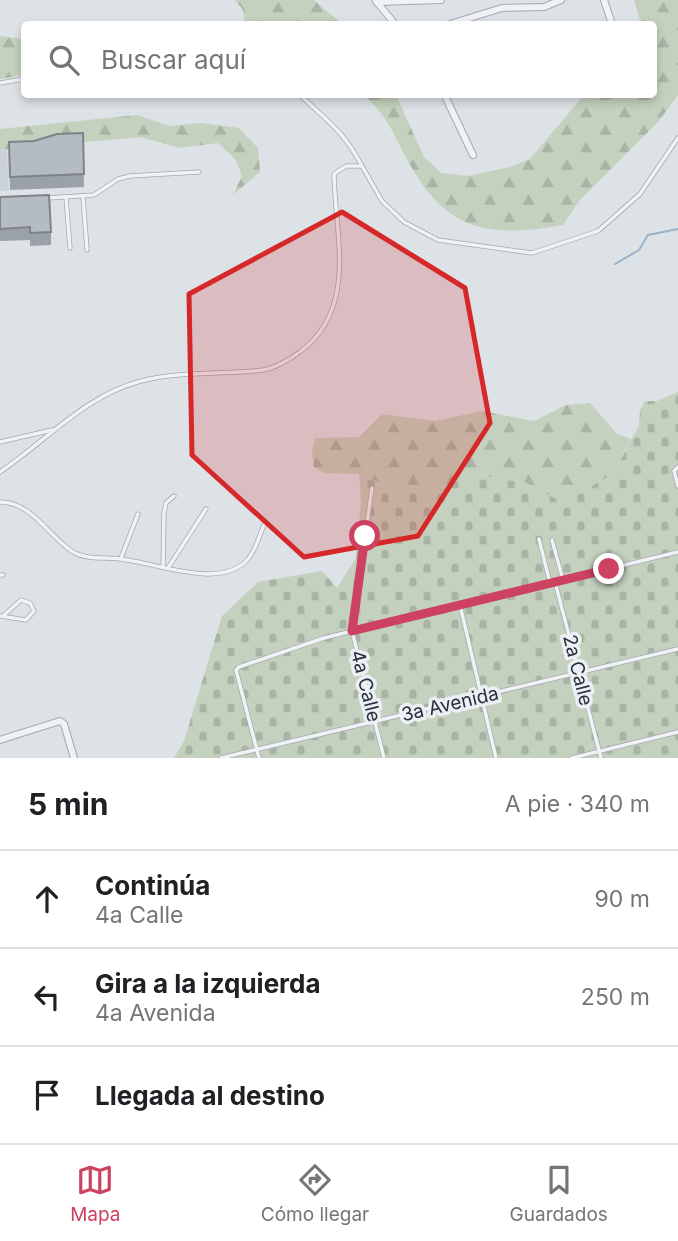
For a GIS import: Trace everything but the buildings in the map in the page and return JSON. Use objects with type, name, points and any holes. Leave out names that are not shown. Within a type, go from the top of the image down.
[{"type":"street","points":[[376,1],[442,0]]},
{"type":"street","points":[[460,21],[502,8],[543,7],[561,0]]},
{"type":"street","points":[[604,0],[611,21]]},
{"type":"street","points":[[376,1],[392,21]]},
{"type":"street","points":[[446,98],[473,155]]},
{"type":"street","points":[[0,740],[60,721],[64,723],[74,758]]},
{"type":"lane","points":[[0,83],[21,80]]},
{"type":"lane","points":[[303,98],[336,127],[382,201],[404,222],[438,240],[532,253],[598,231],[640,194],[678,138]]},
{"type":"lane","points":[[0,472],[54,430],[113,390],[142,381],[175,376],[266,369],[295,356],[311,343],[326,327],[338,294],[340,244],[334,174],[346,166],[362,166]]},
{"type":"lane","points":[[40,198],[94,195],[118,178],[199,172]]},
{"type":"lane","points":[[66,197],[70,248]]},
{"type":"lane","points":[[83,197],[87,250]]},
{"type":"lane","points":[[0,442],[54,430]]},
{"type":"lane","points":[[676,469],[678,486]]},
{"type":"lane","name":"4a Calle","points":[[372,488],[352,631],[384,758]]},
{"type":"lane","points":[[165,568],[164,512],[166,503],[174,496]]},
{"type":"lane","points":[[0,502],[19,505],[74,552],[89,557],[217,574],[239,566],[248,559],[264,525]]},
{"type":"lane","points":[[165,568],[206,509]]},
{"type":"lane","points":[[120,559],[138,514]]},
{"type":"lane","points":[[539,539],[550,583]]},
{"type":"lane","points":[[552,540],[563,580]]},
{"type":"lane","points":[[259,758],[236,670],[352,631],[678,552]]},
{"type":"lane","name":"2a Calle","points":[[555,582],[601,758]]},
{"type":"lane","points":[[22,600],[30,603],[34,611],[26,620],[2,616],[22,600]]},
{"type":"lane","points":[[460,605],[496,758]]},
{"type":"lane","name":"3a Avenida","points":[[221,758],[482,695],[580,675],[678,649]]},
{"type":"lane","points":[[572,758],[678,732]]},
{"type":"highlighted area","points":[[342,212],[465,288],[490,423],[418,536],[304,557],[192,455],[189,294]]},
{"type":"shaded area","points":[[0,150],[7,150],[9,191],[0,191]]},
{"type":"green space","points":[[235,0],[314,0],[338,21],[245,21],[243,10]]},
{"type":"green space","points":[[634,0],[678,0],[678,95],[658,122],[579,201],[563,225],[509,231],[487,229],[467,223],[449,212],[433,198],[418,178],[387,122],[367,98],[397,98],[424,157],[441,173],[468,176],[510,167],[530,159],[581,98],[657,98],[657,21],[640,21]]},
{"type":"green space","points":[[0,36],[21,39],[21,76],[0,79]]},
{"type":"green space","points":[[137,115],[169,126],[201,123],[239,128],[258,148],[260,172],[233,195],[242,176],[236,160],[218,143],[180,148],[140,137],[0,150],[0,129]]},
{"type":"green space","points":[[678,392],[678,758],[174,758],[184,741],[222,616],[258,582],[322,571],[337,588],[356,558],[361,501],[359,474],[383,484],[424,494],[474,474],[526,483],[562,502],[612,475],[639,426],[640,410],[645,401],[657,401]]},
{"type":"green space","points":[[590,403],[617,434],[631,439],[612,475],[562,502],[526,483],[474,474],[424,494],[383,484],[359,474],[324,473],[314,467],[312,451],[315,438],[359,437],[382,414],[435,421],[482,411],[534,421],[566,405]]},
{"type":"waterway","points":[[615,264],[639,250],[648,235],[678,229]]},
{"type":"route","points":[[365,536],[352,631],[609,569]]}]
